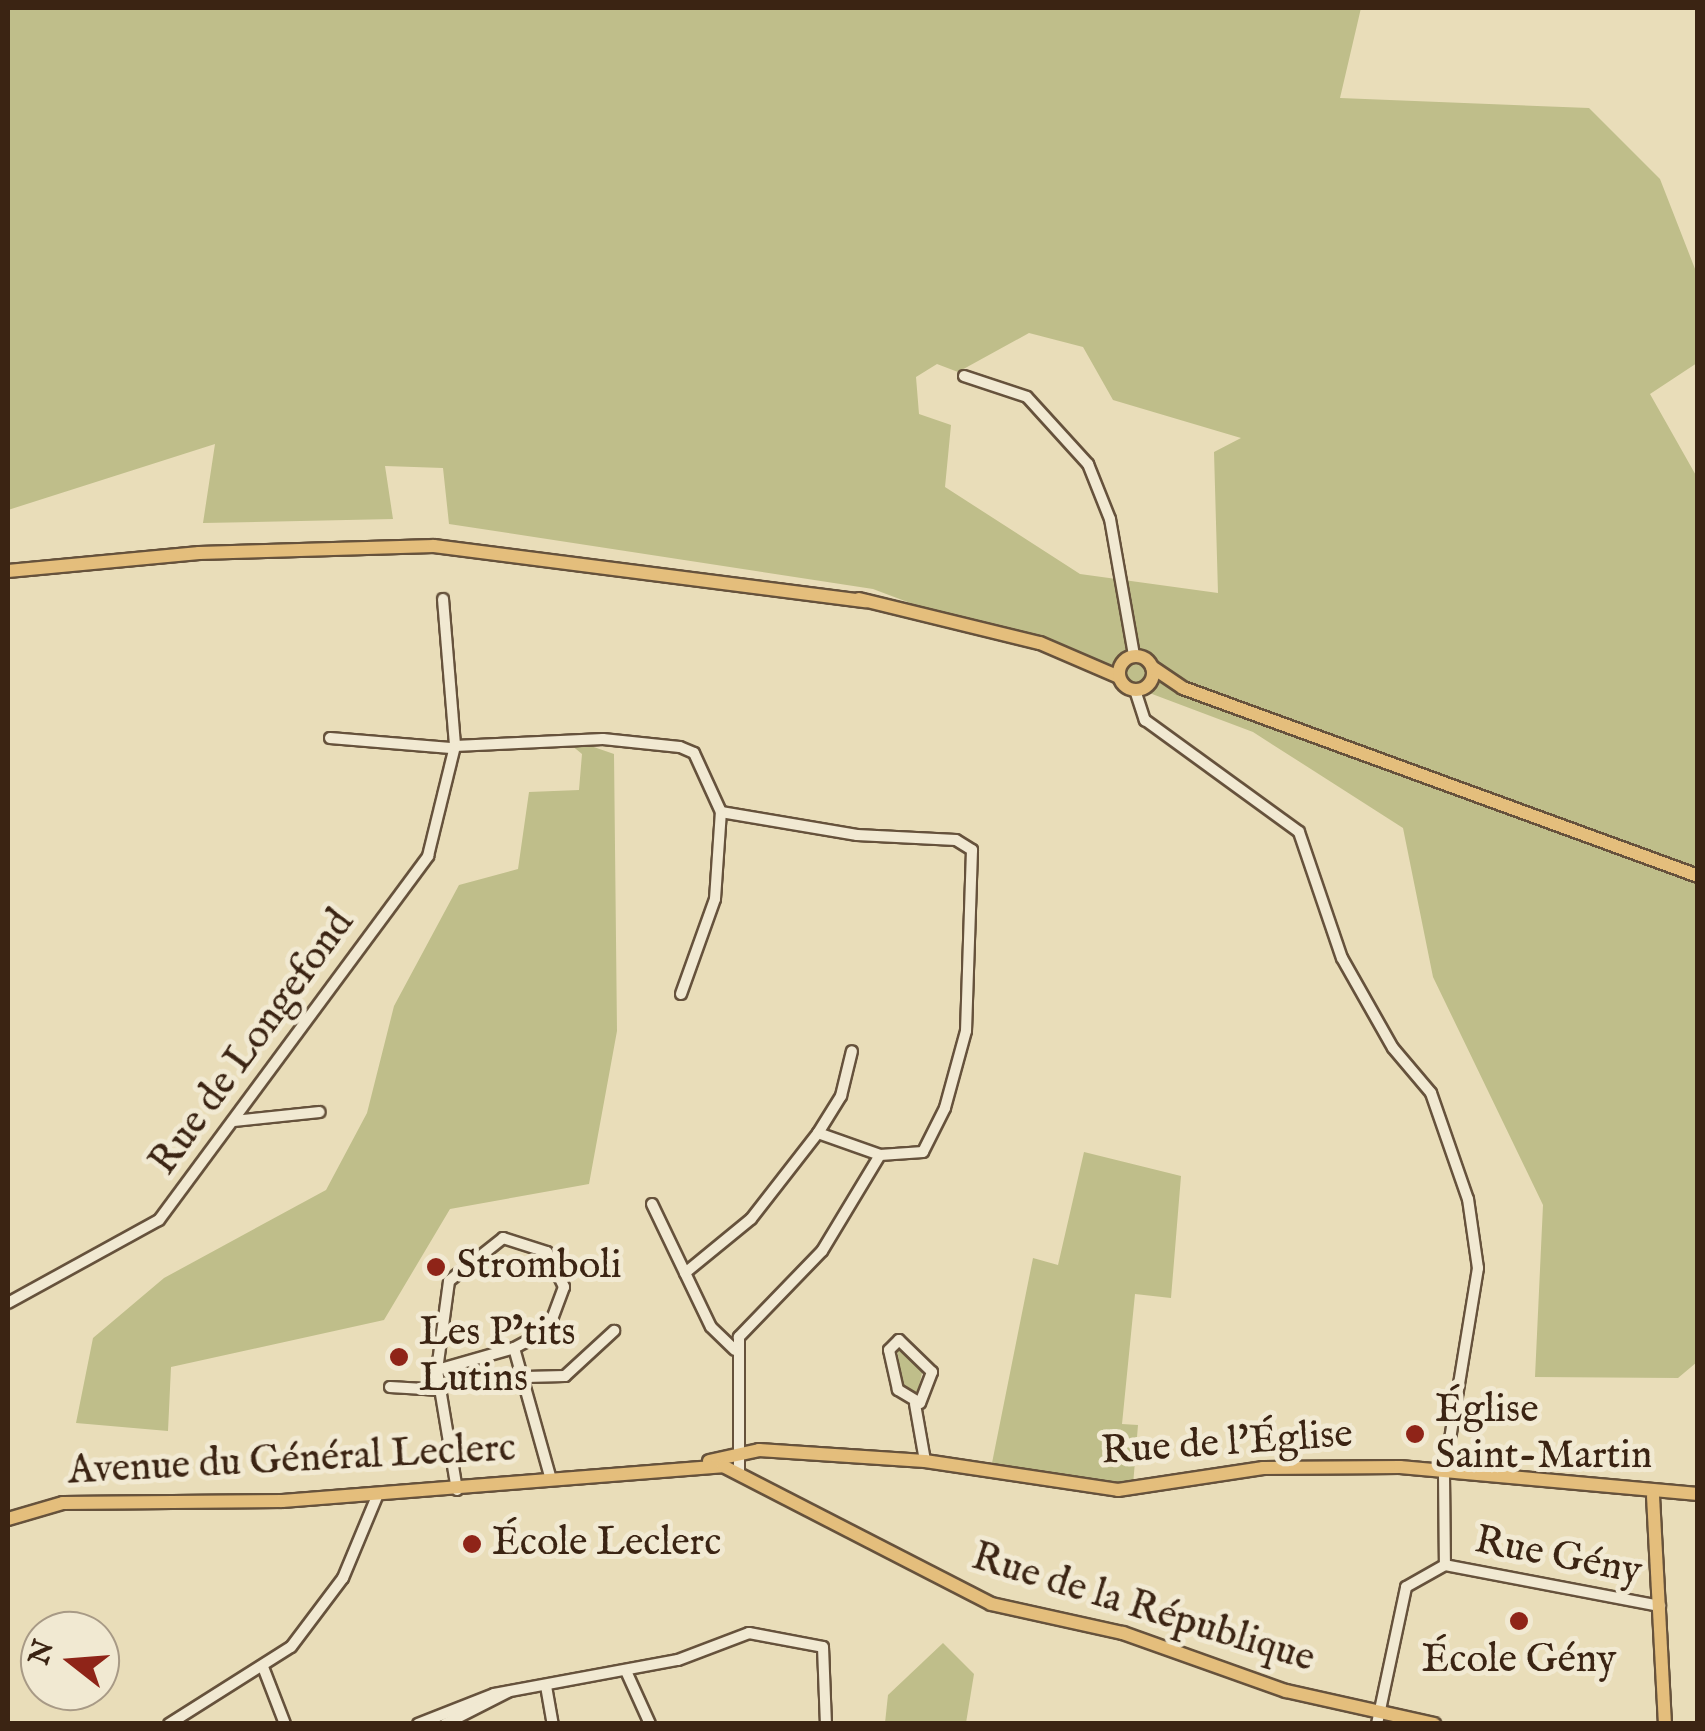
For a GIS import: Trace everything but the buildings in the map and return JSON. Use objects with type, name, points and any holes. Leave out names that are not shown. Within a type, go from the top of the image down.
[{"type":"main road","points":[[8,571],[199,552],[398,549],[496,553],[732,578],[866,601],[1090,659],[1141,688],[1182,688]]},
{"type":"main road","points":[[1119,676],[1128,658]]},
{"type":"main road","points":[[1090,659],[1128,658],[1152,667],[1182,688],[1698,876]]},
{"type":"main road","points":[[1141,688],[1152,667]]},
{"type":"main road","name":"Rue de l'Église","points":[[745,1452],[925,1461],[1118,1490],[1263,1468],[1448,1469],[1654,1496],[1698,1494]]},
{"type":"main road","name":"Avenue du Général Leclerc","points":[[8,1519],[64,1503],[457,1490],[701,1464],[745,1452]]},
{"type":"main road","name":"Avenue du Général Leclerc","points":[[701,1464],[739,1470]]},
{"type":"main road","name":"Rue de la République","points":[[739,1470],[992,1604],[1124,1633],[1286,1692],[1379,1708],[1434,1724]]},
{"type":"main road","points":[[1654,1496],[1664,1724]]},
{"type":"street","points":[[964,376],[1027,397],[1088,464],[1110,519],[1128,658]]},
{"type":"street","name":"Rue de Longefond","points":[[8,1303],[142,1234],[234,1121],[428,856],[453,747],[443,599]]},
{"type":"street","points":[[1141,688],[1144,720],[1299,832],[1342,958],[1392,1048],[1431,1092],[1468,1199],[1478,1268],[1448,1469],[1445,1565],[1406,1587],[1377,1724]]},
{"type":"street","points":[[330,738],[453,747],[604,739],[680,747],[694,753],[721,812],[715,899],[681,994]]},
{"type":"street","points":[[721,812],[969,844],[974,929],[960,1068],[931,1146],[880,1155],[818,1133]]},
{"type":"street","points":[[685,1273],[750,1219],[818,1133],[841,1096],[852,1051]]},
{"type":"street","points":[[234,1121],[320,1112]]},
{"type":"street","points":[[735,1350],[822,1251],[880,1155]]},
{"type":"street","points":[[652,1204],[711,1328],[735,1350],[745,1452],[739,1470]]},
{"type":"street","points":[[437,1370],[514,1348],[548,1330],[564,1287],[547,1252],[503,1238],[449,1282],[437,1370],[457,1490]]},
{"type":"street","points":[[525,1378],[564,1376],[614,1331]]},
{"type":"street","points":[[915,1404],[930,1392],[932,1372],[899,1340],[890,1350],[898,1390],[915,1404],[925,1461]]},
{"type":"street","points":[[514,1348],[552,1480]]},
{"type":"street","points":[[390,1387],[441,1390]]},
{"type":"street","points":[[169,1724],[291,1647],[343,1578],[378,1494]]},
{"type":"street","name":"Rue Gény","points":[[1445,1565],[1660,1606]]},
{"type":"street","points":[[418,1724],[509,1692],[626,1670],[741,1633],[820,1643],[826,1724]]},
{"type":"street","points":[[264,1667],[286,1724]]},
{"type":"street","points":[[626,1670],[650,1724]]},
{"type":"street","points":[[546,1686],[553,1724]]},
{"type":"street","points":[[445,1724],[509,1692]]},
{"type":"shaded area","points":[[8,8],[1361,8],[1340,98],[1589,108],[1660,179],[1697,274],[1697,363],[1650,394],[1698,479],[1697,1362],[1678,1378],[1535,1377],[1543,1205],[1433,977],[1403,828],[1253,732],[873,589],[449,524],[443,468],[385,466],[393,519],[203,523],[215,444],[8,510]],"holes":[[[1029,333],[1083,347],[1113,400],[1241,438],[1214,452],[1218,593],[1080,574],[945,487],[951,425],[919,414],[916,377],[937,364],[958,372]]]},
{"type":"shaded area","points":[[559,735],[614,754],[617,1031],[589,1184],[450,1209],[384,1320],[171,1367],[168,1431],[76,1423],[93,1338],[164,1278],[326,1190],[367,1113],[394,1006],[459,885],[518,869],[529,792],[579,790],[582,754]]},
{"type":"shaded area","points":[[1084,1152],[1181,1176],[1171,1298],[1135,1294],[1122,1424],[1138,1425],[1133,1485],[992,1463],[1033,1258],[1058,1265]]},
{"type":"shaded area","points":[[897,1345],[923,1369],[916,1399],[901,1385]]},
{"type":"shaded area","points":[[943,1643],[974,1674],[966,1723],[885,1723],[888,1695]]},
{"type":"waterway","points":[[8,564],[347,542]]},
{"type":"place","name":"Stromboli","points":[[436,1267]]},
{"type":"place","name":"Les P’tits Lutins","points":[[399,1357]]},
{"type":"place","name":"Église Saint-Martin","points":[[1415,1434]]},
{"type":"place","name":"École Leclerc","points":[[472,1544]]},
{"type":"place","name":"École Gény","points":[[1519,1621]]}]
